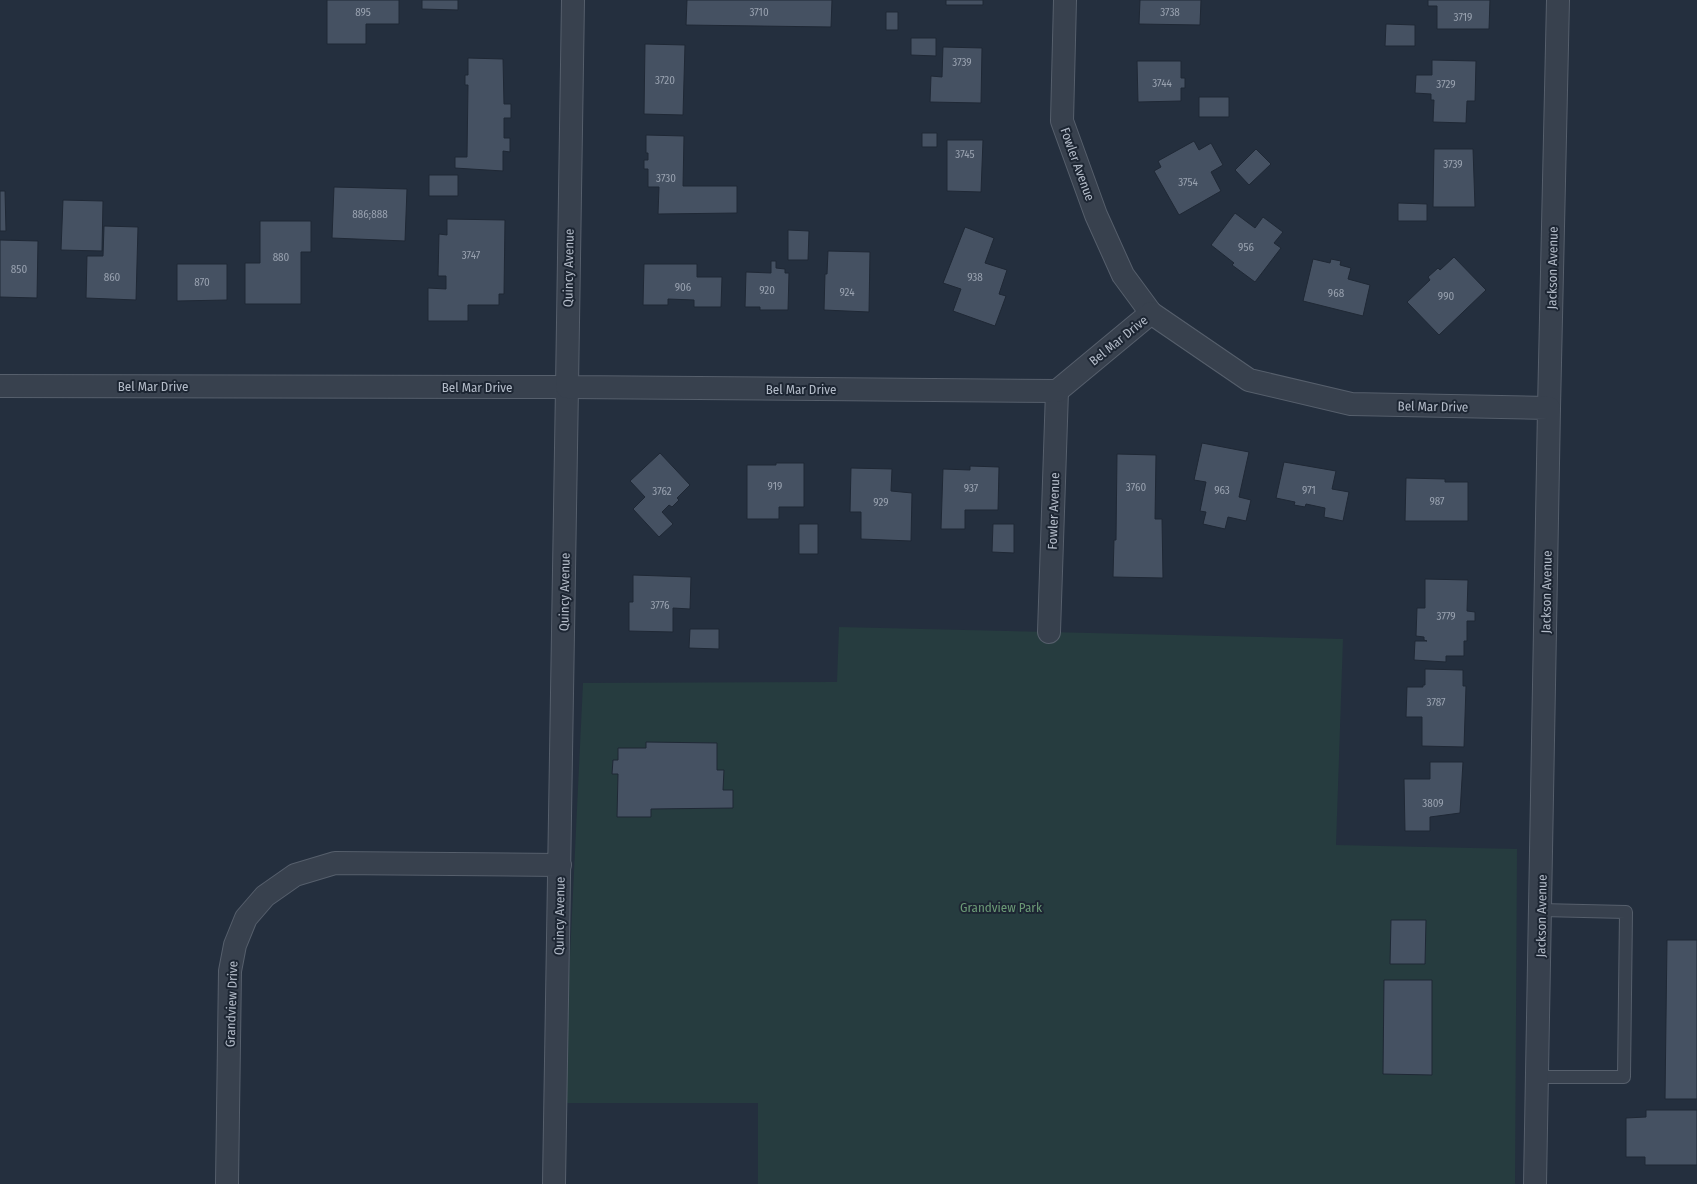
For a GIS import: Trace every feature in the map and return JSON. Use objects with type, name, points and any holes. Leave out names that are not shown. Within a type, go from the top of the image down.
[{"type":"street","name":"Quincy Avenue","points":[[554,1184],[573,0]]},
{"type":"street","name":"Fowler Avenue","points":[[1065,0],[1062,120],[1096,215],[1123,275],[1151,313]]},
{"type":"street","name":"Jackson Avenue","points":[[1535,1184],[1558,0]]},
{"type":"street","name":"Bel Mar Drive","points":[[0,386],[566,387],[1057,391],[1151,313],[1249,380],[1351,404],[1550,408]]},
{"type":"street","name":"Fowler Avenue","points":[[1049,632],[1057,391]]},
{"type":"street","name":"Grandview Drive","points":[[227,1184],[230,972],[235,944],[246,918],[265,896],[295,875],[335,863],[560,865]]},
{"type":"lane","points":[[1537,1078],[1624,1078],[1626,912],[1541,910]]},
{"type":"green space","name":"Grandview Park","points":[[839,627],[1343,639],[1336,845],[1517,849],[1515,1184],[758,1184],[758,1103],[563,1103],[583,683],[837,682]]},
{"type":"building","points":[[327,0],[399,0],[399,24],[366,24],[366,44],[327,44]]},
{"type":"building","points":[[422,0],[458,0],[458,10],[422,9]]},
{"type":"building","points":[[687,0],[832,0],[831,27],[686,25]]},
{"type":"building","points":[[946,0],[983,0],[983,5],[946,5]]},
{"type":"building","points":[[1140,0],[1201,0],[1200,25],[1139,24]]},
{"type":"building","points":[[1428,0],[1490,0],[1489,29],[1437,29],[1437,6],[1428,6]]},
{"type":"building","points":[[886,12],[898,12],[898,30],[886,30]]},
{"type":"building","points":[[1386,24],[1415,25],[1415,46],[1385,46]]},
{"type":"building","points":[[911,38],[936,38],[936,56],[911,55]]},
{"type":"building","points":[[645,44],[685,45],[683,115],[644,114]]},
{"type":"building","points":[[943,47],[982,48],[981,103],[930,102],[931,76],[942,77]]},
{"type":"building","points":[[468,58],[503,59],[504,104],[511,104],[511,118],[504,118],[504,138],[510,138],[510,152],[503,151],[503,171],[455,168],[455,157],[467,157],[468,85],[465,85],[465,75],[468,75]]},
{"type":"building","points":[[1432,60],[1476,61],[1475,101],[1467,101],[1466,123],[1433,122],[1434,100],[1431,100],[1431,94],[1415,93],[1416,75],[1432,75]]},
{"type":"building","points":[[1137,61],[1181,61],[1181,78],[1185,78],[1185,88],[1181,88],[1181,101],[1138,102]]},
{"type":"building","points":[[1199,97],[1229,97],[1229,117],[1199,117]]},
{"type":"building","points":[[922,133],[937,133],[937,147],[922,147]]},
{"type":"building","points":[[646,135],[684,136],[683,186],[737,186],[737,213],[658,214],[659,187],[648,187],[648,169],[644,169],[644,160],[648,160],[648,153],[646,153]]},
{"type":"building","points":[[947,140],[983,140],[981,192],[947,191]]},
{"type":"building","points":[[1194,141],[1199,150],[1211,143],[1223,165],[1211,172],[1221,191],[1179,215],[1154,171],[1161,167],[1158,161]]},
{"type":"building","points":[[1256,149],[1271,164],[1249,185],[1235,170]]},
{"type":"building","points":[[1434,149],[1473,149],[1475,207],[1433,207]]},
{"type":"building","points":[[429,175],[458,175],[458,196],[429,196]]},
{"type":"building","points":[[334,187],[407,189],[405,241],[332,238]]},
{"type":"building","points":[[0,191],[5,191],[6,231],[0,231]]},
{"type":"building","points":[[63,200],[103,201],[102,251],[61,250]]},
{"type":"building","points":[[1398,203],[1427,204],[1427,221],[1398,221]]},
{"type":"building","points":[[1235,213],[1255,228],[1263,217],[1283,232],[1274,243],[1281,248],[1255,282],[1232,265],[1234,263],[1211,245]]},
{"type":"building","points":[[447,219],[505,220],[504,294],[499,294],[499,305],[468,305],[468,321],[428,321],[428,288],[446,289],[446,276],[438,276],[439,234],[447,235]]},
{"type":"building","points":[[260,221],[311,221],[311,252],[301,252],[301,304],[245,304],[245,263],[260,263]]},
{"type":"building","points":[[104,226],[138,227],[136,300],[86,298],[87,256],[103,256]]},
{"type":"building","points":[[965,227],[994,238],[985,263],[1007,270],[999,294],[1006,296],[995,326],[953,311],[961,289],[943,283]]},
{"type":"building","points":[[788,230],[809,231],[808,260],[788,260]]},
{"type":"building","points":[[0,240],[38,241],[37,298],[0,297]]},
{"type":"building","points":[[828,251],[870,252],[869,312],[824,310],[825,274],[827,274]]},
{"type":"building","points":[[1454,257],[1486,290],[1439,335],[1407,302],[1430,280],[1428,277],[1438,268],[1440,270]]},
{"type":"building","points":[[1313,259],[1330,263],[1331,259],[1341,261],[1340,265],[1351,268],[1348,279],[1370,285],[1363,316],[1303,301]]},
{"type":"building","points":[[771,261],[776,261],[776,268],[785,269],[785,273],[789,273],[788,310],[760,310],[760,307],[745,307],[746,272],[771,273]]},
{"type":"building","points":[[177,264],[227,264],[227,300],[177,301]]},
{"type":"building","points":[[644,264],[697,264],[697,277],[722,277],[721,307],[694,307],[694,300],[668,299],[668,305],[643,305]]},
{"type":"building","points":[[1202,443],[1249,452],[1239,497],[1251,500],[1246,521],[1228,517],[1225,529],[1203,524],[1206,512],[1200,511],[1206,482],[1194,480]]},
{"type":"building","points":[[660,453],[690,485],[677,498],[679,500],[672,507],[669,505],[662,512],[673,524],[659,537],[633,509],[645,497],[630,481]]},
{"type":"building","points":[[1117,454],[1156,455],[1155,519],[1162,519],[1163,578],[1113,577],[1114,540],[1116,540]]},
{"type":"building","points":[[1284,462],[1336,471],[1332,489],[1349,492],[1343,521],[1324,517],[1325,508],[1306,504],[1305,507],[1294,505],[1295,502],[1276,498]]},
{"type":"building","points":[[776,463],[804,463],[804,507],[779,507],[779,519],[747,519],[747,465],[776,465]]},
{"type":"building","points":[[970,466],[999,467],[998,510],[965,510],[965,529],[941,529],[943,469],[970,470]]},
{"type":"building","points":[[851,468],[892,469],[891,491],[912,493],[911,541],[861,539],[861,512],[850,512]]},
{"type":"building","points":[[1406,478],[1445,479],[1445,482],[1468,482],[1468,521],[1405,521]]},
{"type":"building","points":[[799,524],[818,524],[818,554],[799,554]]},
{"type":"building","points":[[993,524],[1014,524],[1014,553],[992,552]]},
{"type":"building","points":[[633,575],[691,577],[690,609],[673,608],[673,632],[629,631],[629,602],[633,602]]},
{"type":"building","points":[[1425,579],[1468,580],[1467,611],[1475,612],[1475,621],[1467,621],[1467,641],[1464,641],[1464,656],[1446,656],[1446,662],[1414,660],[1415,641],[1427,641],[1424,640],[1424,637],[1416,636],[1417,608],[1425,608]]},
{"type":"building","points":[[690,629],[719,629],[719,649],[689,648]]},
{"type":"building","points":[[1425,669],[1463,670],[1463,686],[1466,686],[1464,747],[1422,746],[1422,717],[1406,717],[1407,687],[1423,687],[1423,685],[1425,685]]},
{"type":"building","points":[[646,742],[717,743],[717,770],[724,770],[723,790],[733,790],[733,808],[651,809],[651,817],[617,817],[618,774],[612,774],[613,760],[618,760],[618,748],[646,748]]},
{"type":"building","points":[[1430,762],[1463,762],[1460,813],[1430,817],[1430,831],[1405,831],[1404,779],[1430,779]]},
{"type":"building","points":[[1391,920],[1426,920],[1425,964],[1390,964]]},
{"type":"building","points":[[1667,940],[1697,940],[1697,1099],[1665,1099]]},
{"type":"building","points":[[1384,980],[1432,980],[1432,1075],[1383,1074]]},
{"type":"building","points":[[1646,1110],[1697,1110],[1697,1165],[1645,1165],[1645,1157],[1626,1157],[1626,1118],[1646,1117]]}]
